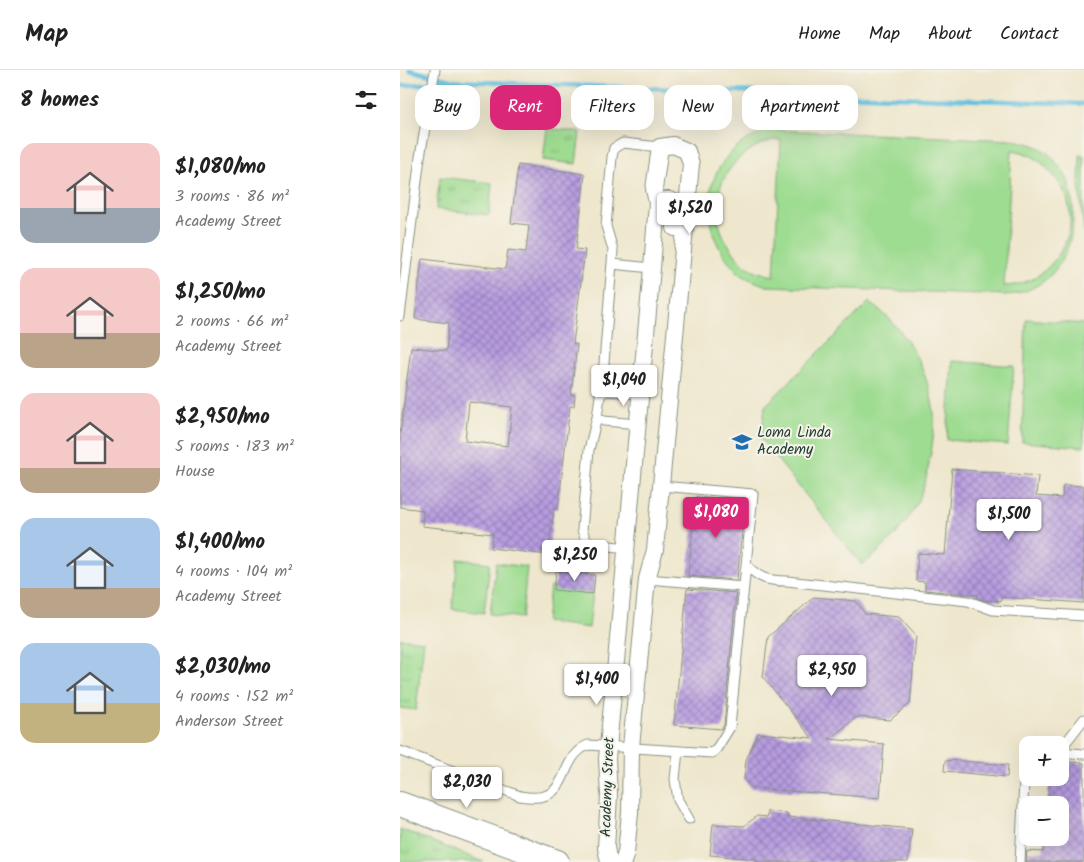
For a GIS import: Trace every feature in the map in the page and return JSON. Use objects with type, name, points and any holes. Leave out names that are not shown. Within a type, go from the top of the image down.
[{"type":"main road","points":[[400,804],[557,862]]},
{"type":"street","name":"Academy Street","points":[[609,862],[606,848],[609,795],[607,758],[652,268],[657,203],[654,189],[660,147],[673,145],[687,151],[691,164],[655,550],[647,578],[631,747],[630,814],[626,853],[623,862]]},
{"type":"street","name":"Academy Street","points":[[647,578],[644,548],[676,208],[675,203],[670,200],[657,203]]},
{"type":"lane","points":[[400,316],[420,157],[435,70]]},
{"type":"lane","points":[[627,548],[593,544],[586,540],[582,530],[589,450],[603,370],[612,264],[613,250],[606,226],[614,148],[623,143],[660,147]]},
{"type":"lane","points":[[612,264],[652,268]]},
{"type":"lane","points":[[600,394],[607,391],[641,394]]},
{"type":"lane","points":[[596,417],[604,421],[638,424]]},
{"type":"lane","points":[[400,751],[520,796],[534,798],[548,795],[558,787],[576,753],[582,747],[588,745],[712,753],[717,748],[730,727],[753,494],[661,486]]},
{"type":"lane","points":[[746,565],[756,575],[770,581],[788,581],[968,601],[993,610],[1084,616]]},
{"type":"lane","points":[[647,578],[744,587]]},
{"type":"lane","points":[[1069,739],[1084,719]]},
{"type":"lane","points":[[678,751],[676,779],[678,800],[689,819]]},
{"type":"lane","points":[[1069,752],[1084,754]]},
{"type":"lane","points":[[1020,862],[1024,786]]},
{"type":"green space","points":[[547,130],[580,132],[576,164],[543,160]]},
{"type":"green space","points":[[775,130],[1024,142],[1042,149],[1050,155],[1067,178],[1072,197],[1073,216],[1071,235],[1066,253],[1057,268],[1044,281],[1028,290],[1008,295],[766,286],[742,275],[732,266],[722,252],[713,233],[709,214],[710,194],[715,176],[725,160],[738,146],[755,136]],"holes":[[[774,140],[781,140],[774,276],[752,269],[738,258],[720,228],[717,212],[718,196],[723,180],[732,167],[743,155],[757,146]],[[1012,150],[1034,157],[1043,164],[1063,188],[1067,197],[1070,221],[1068,235],[1062,249],[1044,271],[1032,279],[1004,286]]]},
{"type":"green space","points":[[1080,155],[1084,156],[1084,233],[1079,184]]},
{"type":"green space","points":[[440,177],[492,183],[489,215],[436,209]]},
{"type":"green space","points":[[869,302],[894,324],[914,351],[927,382],[934,414],[934,426],[924,487],[914,510],[894,536],[862,565],[761,439],[765,406]]},
{"type":"green space","points":[[1026,319],[1084,324],[1084,447],[1022,442]]},
{"type":"green space","points":[[952,361],[1014,366],[1008,445],[947,440]]},
{"type":"green space","points":[[458,559],[490,563],[484,613],[452,609]]},
{"type":"green space","points":[[496,563],[527,567],[522,618],[490,614]]},
{"type":"green space","points":[[550,587],[593,592],[589,628],[546,622]]},
{"type":"green space","points":[[400,638],[424,641],[416,710],[400,708]]},
{"type":"green space","points":[[400,829],[484,862],[400,862]]},
{"type":"building","points":[[518,165],[585,174],[576,249],[585,250],[573,344],[577,344],[571,395],[575,395],[574,406],[570,406],[558,509],[554,509],[548,555],[491,548],[493,534],[422,526],[423,510],[400,507],[400,435],[411,347],[446,351],[449,323],[415,319],[422,259],[505,269],[508,250],[526,252],[529,225],[511,223]],"holes":[[[469,402],[512,407],[508,446],[465,441]]]},
{"type":"building","points":[[952,469],[1038,476],[1036,496],[1062,498],[1063,485],[1084,486],[1084,603],[1001,597],[1001,601],[983,600],[977,598],[978,595],[925,590],[925,582],[916,581],[918,553],[945,555]]},
{"type":"building","points":[[696,497],[745,502],[737,580],[688,576]]},
{"type":"building","points":[[556,571],[595,575],[593,594],[554,590]]},
{"type":"building","points":[[687,589],[736,593],[724,725],[721,729],[674,725]]},
{"type":"building","points":[[814,597],[856,601],[865,614],[899,617],[916,636],[910,704],[890,720],[857,717],[829,739],[884,744],[880,798],[751,788],[744,779],[746,760],[758,733],[812,738],[763,677],[768,637]]},
{"type":"building","points":[[945,761],[1008,765],[1007,777],[944,771]]},
{"type":"building","points":[[1069,762],[1084,763],[1084,862],[1026,862],[1027,851],[1043,852],[1044,846],[1069,846],[1069,796],[1048,796],[1049,786],[1069,786]]},
{"type":"building","points":[[767,811],[787,813],[788,817],[912,829],[908,862],[756,862],[756,859],[710,855],[713,824],[744,826],[757,816],[767,817]]},
{"type":"waterway","points":[[409,70],[455,81],[1084,104]]},
{"type":"waterway","points":[[400,86],[451,81]]},
{"type":"place","name":"Loma Linda Academy","points":[[742,442]]}]
